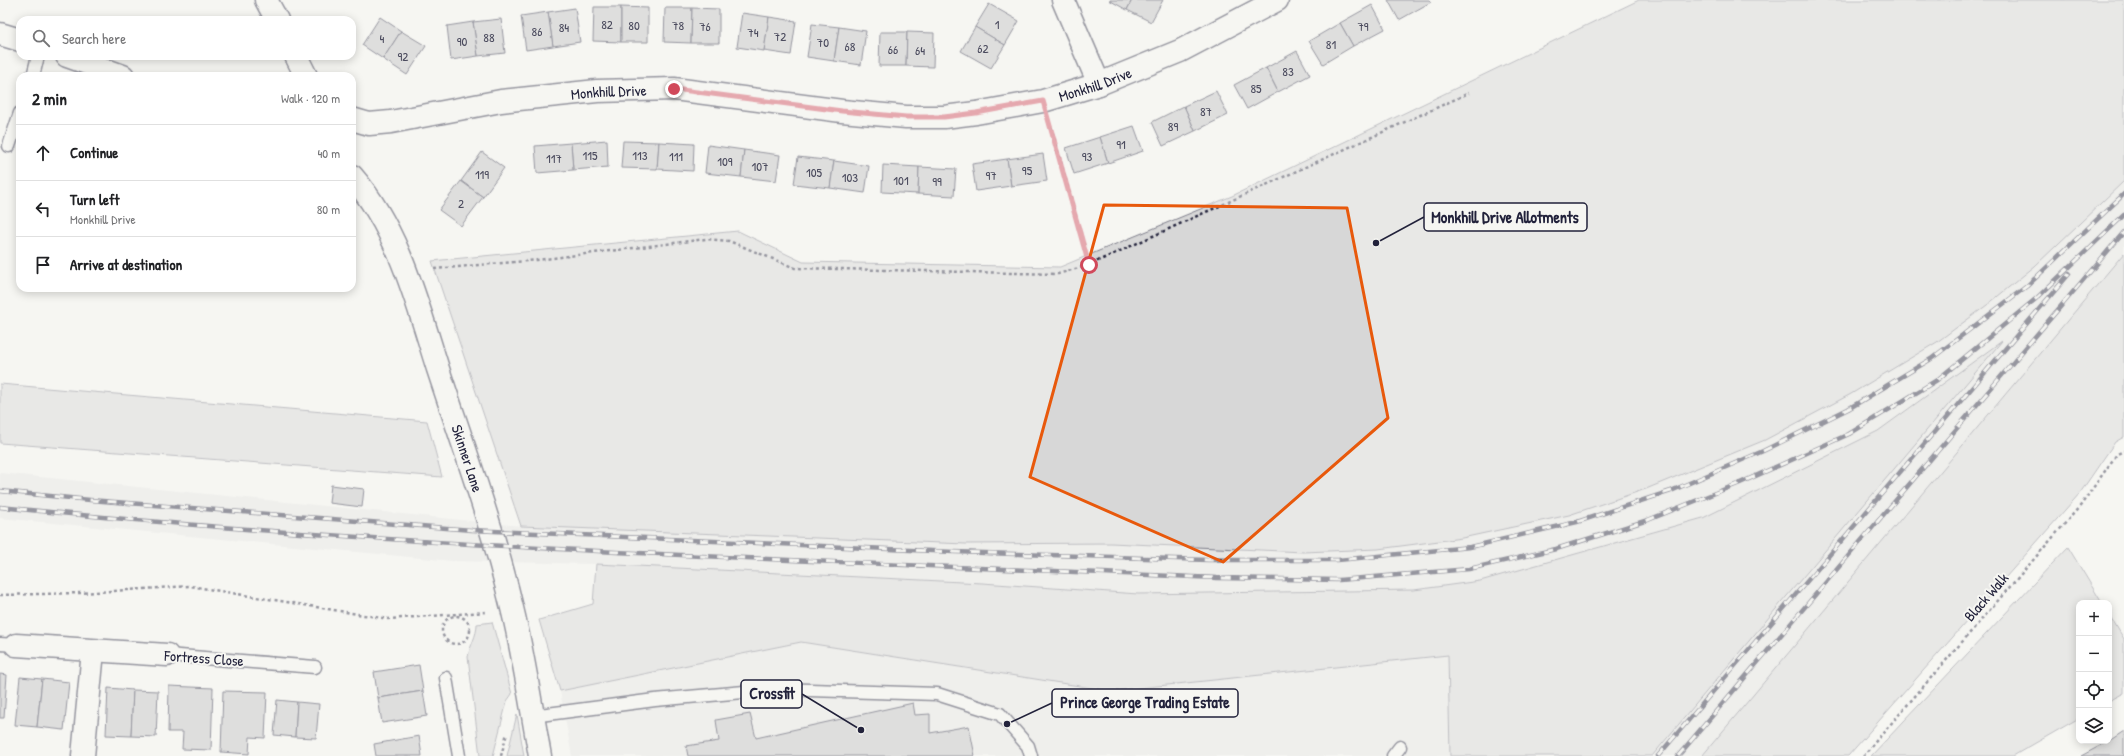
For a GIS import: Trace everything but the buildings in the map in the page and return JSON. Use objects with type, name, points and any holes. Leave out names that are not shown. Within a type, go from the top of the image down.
[{"type":"street","points":[[266,0],[275,16]]},
{"type":"street","points":[[1063,0],[1099,84]]},
{"type":"street","name":"Monkhill Drive","points":[[356,120],[369,124],[391,122],[501,101],[597,91],[667,89],[906,117],[944,117],[970,114],[1043,101],[1099,84],[1180,51],[1277,0]]},
{"type":"street","points":[[0,34],[16,39]]},
{"type":"street","points":[[77,60],[112,72]]},
{"type":"street","points":[[298,60],[304,72]]},
{"type":"street","name":"Skinner Lane","points":[[356,181],[377,208],[406,274],[467,458],[512,608],[540,756]]},
{"type":"street","name":"Fortress Close","points":[[8,644],[167,655]]},
{"type":"street","points":[[83,756],[92,651]]},
{"type":"lane","points":[[33,72],[37,60]]},
{"type":"lane","points":[[9,146],[16,125]]},
{"type":"lane","name":"Fortress Close","points":[[167,655],[314,666]]},
{"type":"lane","points":[[446,678],[459,756]]},
{"type":"lane","points":[[532,716],[655,700],[778,689],[937,694],[1000,714],[1028,746],[1030,756]]},
{"type":"path","points":[[406,274],[439,268],[537,260],[706,239],[729,241],[795,268],[1058,274],[1089,265],[1469,93]]},
{"type":"path","points":[[1043,101],[1089,265]]},
{"type":"path","name":"Black Walk","points":[[1863,756],[2081,505],[2117,454],[2124,451]]},
{"type":"path","points":[[0,595],[80,593],[190,586],[388,618],[496,612],[512,608]]},
{"type":"path","points":[[455,615],[463,617],[469,622],[471,630],[466,640],[462,643],[454,644],[447,641],[442,634],[442,626],[447,619],[455,615]]},
{"type":"highlighted area","points":[[1104,205],[1347,208],[1388,418],[1223,562],[1030,477]]},
{"type":"shaded area","points":[[1639,0],[2124,0],[2124,181],[2035,266],[1987,305],[1937,342],[1851,394],[1765,440],[1646,489],[1569,515],[1462,538],[1378,549],[1303,552],[1111,543],[966,544],[521,526],[432,261],[738,231],[803,262],[1060,267],[1232,196]]},
{"type":"shaded area","points":[[2124,67],[2124,253],[1702,756],[1651,756],[2000,343],[1878,431],[1703,518],[1480,581],[1414,590],[1138,594],[982,583],[596,564],[453,561],[0,518],[0,473],[521,526]]},
{"type":"shaded area","points":[[2124,253],[2124,437],[2115,442],[2080,493],[1848,756],[1702,756]]},
{"type":"shaded area","points":[[2002,341],[1652,756],[1450,756],[1448,655],[1111,691],[801,642],[560,691],[539,620],[593,604],[596,564],[982,583],[1138,594],[1414,590],[1480,581],[1703,518],[1878,431]]},
{"type":"shaded area","points":[[0,384],[427,421],[442,477],[0,443]]},
{"type":"shaded area","points":[[2068,547],[2100,600],[2076,600],[2076,720],[2013,756],[1871,756]]},
{"type":"shaded area","points":[[2112,619],[2124,639],[2124,693],[2112,699]]},
{"type":"shaded area","points":[[492,622],[512,694],[507,701],[493,756],[480,756],[468,657],[476,633],[477,624]]},
{"type":"shaded area","points":[[801,642],[1111,691],[1448,655],[1450,756],[572,756],[560,691]]},
{"type":"shaded area","points":[[517,714],[524,756],[507,756]]},
{"type":"railway","points":[[0,491],[90,500],[472,530],[954,552],[1208,560],[1338,560],[1470,547],[1577,522],[1671,491],[1763,451],[1848,409],[1931,359],[2027,286],[2124,194]]},
{"type":"railway","points":[[0,507],[304,533],[608,552],[760,559],[1217,578],[1339,580],[1469,569],[1556,549],[1648,520],[1740,483],[1849,434],[1937,380],[2038,297],[2124,215]]},
{"type":"railway","points":[[1678,756],[2124,232]]},
{"type":"railway","points":[[1658,756],[2069,274]]},
{"type":"place","name":"Monkhill Drive Allotments","points":[[1376,243]]},
{"type":"place","name":"Prince George Trading Estate","points":[[1007,724]]},
{"type":"place","name":"Crossfit","points":[[861,730]]},
{"type":"route","points":[[674,89],[842,111],[906,117],[944,117],[1043,101],[1049,117],[1089,265]]}]
